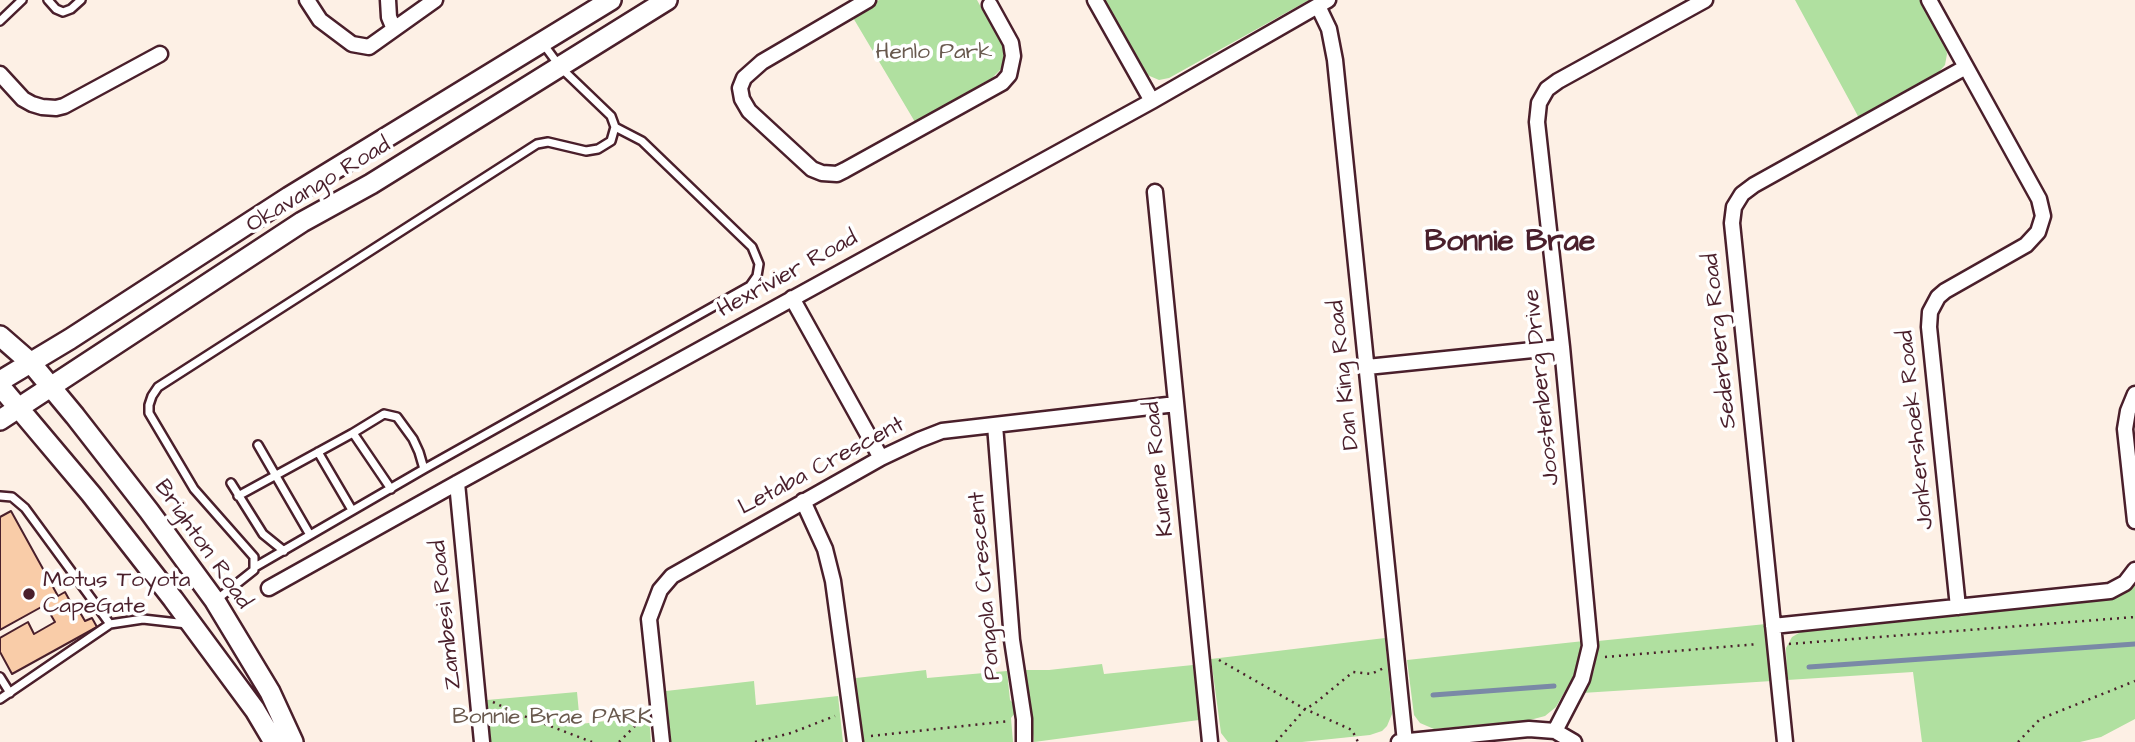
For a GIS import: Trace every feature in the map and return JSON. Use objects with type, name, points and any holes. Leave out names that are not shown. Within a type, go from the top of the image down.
[{"type":"main road","name":"Okavango Road","points":[[0,383],[289,197],[611,0]]},
{"type":"main road","name":"Okavango Road","points":[[0,420],[302,222],[371,184],[667,0]]},
{"type":"main road","name":"Brighton Road","points":[[0,336],[31,363],[149,511],[215,601],[270,692],[293,742]]},
{"type":"main road","points":[[0,383],[91,494],[191,624],[255,710],[274,742]]},
{"type":"street","points":[[307,0],[320,20],[358,47],[369,47],[435,0]]},
{"type":"street","points":[[388,0],[389,17],[394,29]]},
{"type":"street","points":[[867,0],[762,62],[744,78],[740,88],[742,99],[749,111],[813,169],[822,173],[837,174],[1002,83],[1009,75],[1013,56],[1011,43],[992,2]]},
{"type":"street","points":[[1095,0],[1152,101]]},
{"type":"street","name":"Joostenberg Drive","points":[[1555,731],[1582,679],[1588,659],[1590,633],[1537,122],[1539,103],[1547,89],[1558,81],[1705,0]]},
{"type":"street","name":"Jonkershoek Road","points":[[1929,0],[2039,199],[2043,216],[2038,232],[2026,245],[1945,291],[1938,297],[1930,312],[1958,607]]},
{"type":"street","name":"Hexrivier Road","points":[[270,588],[457,482],[1152,101],[1323,3]]},
{"type":"street","name":"Dan King Road","points":[[1323,3],[1335,60],[1405,742]]},
{"type":"street","points":[[0,74],[23,99],[42,107],[57,108],[160,54]]},
{"type":"street","name":"Sederberg Road","points":[[1785,742],[1732,223],[1734,207],[1742,194],[1754,185],[1966,67]]},
{"type":"street","name":"Kunene Road","points":[[1155,192],[1210,742]]},
{"type":"street","points":[[792,298],[881,458]]},
{"type":"street","points":[[1367,367],[1562,347]]},
{"type":"street","points":[[2135,394],[2125,429],[2135,521]]},
{"type":"street","name":"Letaba Crescent","points":[[662,742],[649,619],[660,590],[672,576],[881,458],[942,432],[1176,404]]},
{"type":"street","name":"Pongola Crescent","points":[[995,425],[1012,640],[1024,719],[1024,742]]},
{"type":"street","name":"Zambesi Road","points":[[457,482],[482,742]]},
{"type":"street","points":[[803,501],[825,549],[833,581],[854,738]]},
{"type":"street","points":[[1773,626],[2110,591],[2125,583],[2135,570]]},
{"type":"street","points":[[1399,742],[1529,729],[1555,731],[1574,742]]},
{"type":"lane","points":[[0,21],[22,0]]},
{"type":"lane","points":[[48,0],[63,12],[71,9],[80,0]]},
{"type":"lane","points":[[255,567],[254,557],[194,489],[149,413],[152,396],[159,387],[537,144],[548,142],[586,151],[598,149],[611,141],[615,127],[611,116],[561,68],[542,42]]},
{"type":"lane","points":[[215,601],[255,567],[310,534],[750,286],[757,276],[759,264],[751,247],[642,141],[615,127]]},
{"type":"lane","points":[[239,495],[384,414],[397,417],[413,439],[424,469]]},
{"type":"lane","points":[[353,433],[391,489]]},
{"type":"lane","points":[[258,444],[310,534]]},
{"type":"lane","points":[[318,452],[352,510]]},
{"type":"lane","points":[[231,483],[263,534],[284,551]]},
{"type":"lane","points":[[0,496],[12,497],[25,508],[110,624]]},
{"type":"lane","points":[[0,699],[110,624],[143,620],[191,624]]},
{"type":"lane","points":[[0,677],[10,693]]},
{"type":"path","points":[[1588,659],[2135,617]]},
{"type":"path","points":[[1202,656],[1219,660],[1305,709],[1352,730],[1358,742]]},
{"type":"path","points":[[1276,742],[1305,709],[1353,671],[1371,674],[1397,662]]},
{"type":"path","points":[[2018,742],[2040,719],[2135,681]]},
{"type":"path","points":[[479,704],[495,702],[516,713],[592,742]]},
{"type":"path","points":[[755,742],[792,733],[851,710]]},
{"type":"path","points":[[619,742],[642,718],[659,713]]},
{"type":"path","points":[[854,738],[1024,719]]},
{"type":"green space","name":"Henlo Park","points":[[879,0],[977,0],[1002,45],[1004,57],[1001,69],[992,78],[915,122],[852,16]]},
{"type":"green space","points":[[1102,0],[1309,0],[1169,78],[1159,80],[1145,74]]},
{"type":"green space","points":[[1795,0],[1921,0],[1945,44],[1945,65],[1937,74],[1859,118]]},
{"type":"green space","points":[[2135,583],[2135,719],[2101,737],[2080,742],[1922,742],[1913,672],[1787,680],[1786,648],[1792,637],[1804,630],[2108,599],[2123,593]]},
{"type":"green space","points":[[1766,624],[1772,681],[1582,693],[1594,671],[1598,641]]},
{"type":"green space","points":[[1385,638],[1392,714],[1382,731],[1370,735],[1302,742],[1228,742],[1221,733],[1211,659]]},
{"type":"green space","points":[[1584,641],[1582,661],[1556,707],[1545,716],[1530,720],[1434,729],[1420,723],[1414,715],[1407,660]]},
{"type":"green space","points":[[1102,664],[1104,674],[1193,665],[1199,720],[1034,742],[1026,670]]},
{"type":"green space","points":[[926,670],[927,678],[1007,671],[1010,700],[1015,713],[1011,718],[1013,742],[862,742],[856,678]]},
{"type":"green space","points":[[754,681],[756,705],[838,696],[843,742],[671,742],[666,691]]},
{"type":"green space","name":"Bonnie Brae PARK","points":[[577,692],[580,724],[649,716],[651,742],[491,742],[487,700]]},
{"type":"building","name":"Motus Toyota CapeGate","points":[[11,511],[58,596],[65,592],[85,621],[92,618],[97,627],[12,674],[0,652],[0,638],[28,622],[34,634],[55,622],[45,605],[0,630],[0,517]]},
{"type":"waterway","points":[[1809,667],[2135,644]]},
{"type":"waterway","points":[[1433,695],[1554,686]]},
{"type":"place","name":"Motus Toyota CapeGate","points":[[29,594]]},
{"type":"district","name":"Bonnie Brae","points":[[1510,244]]}]
